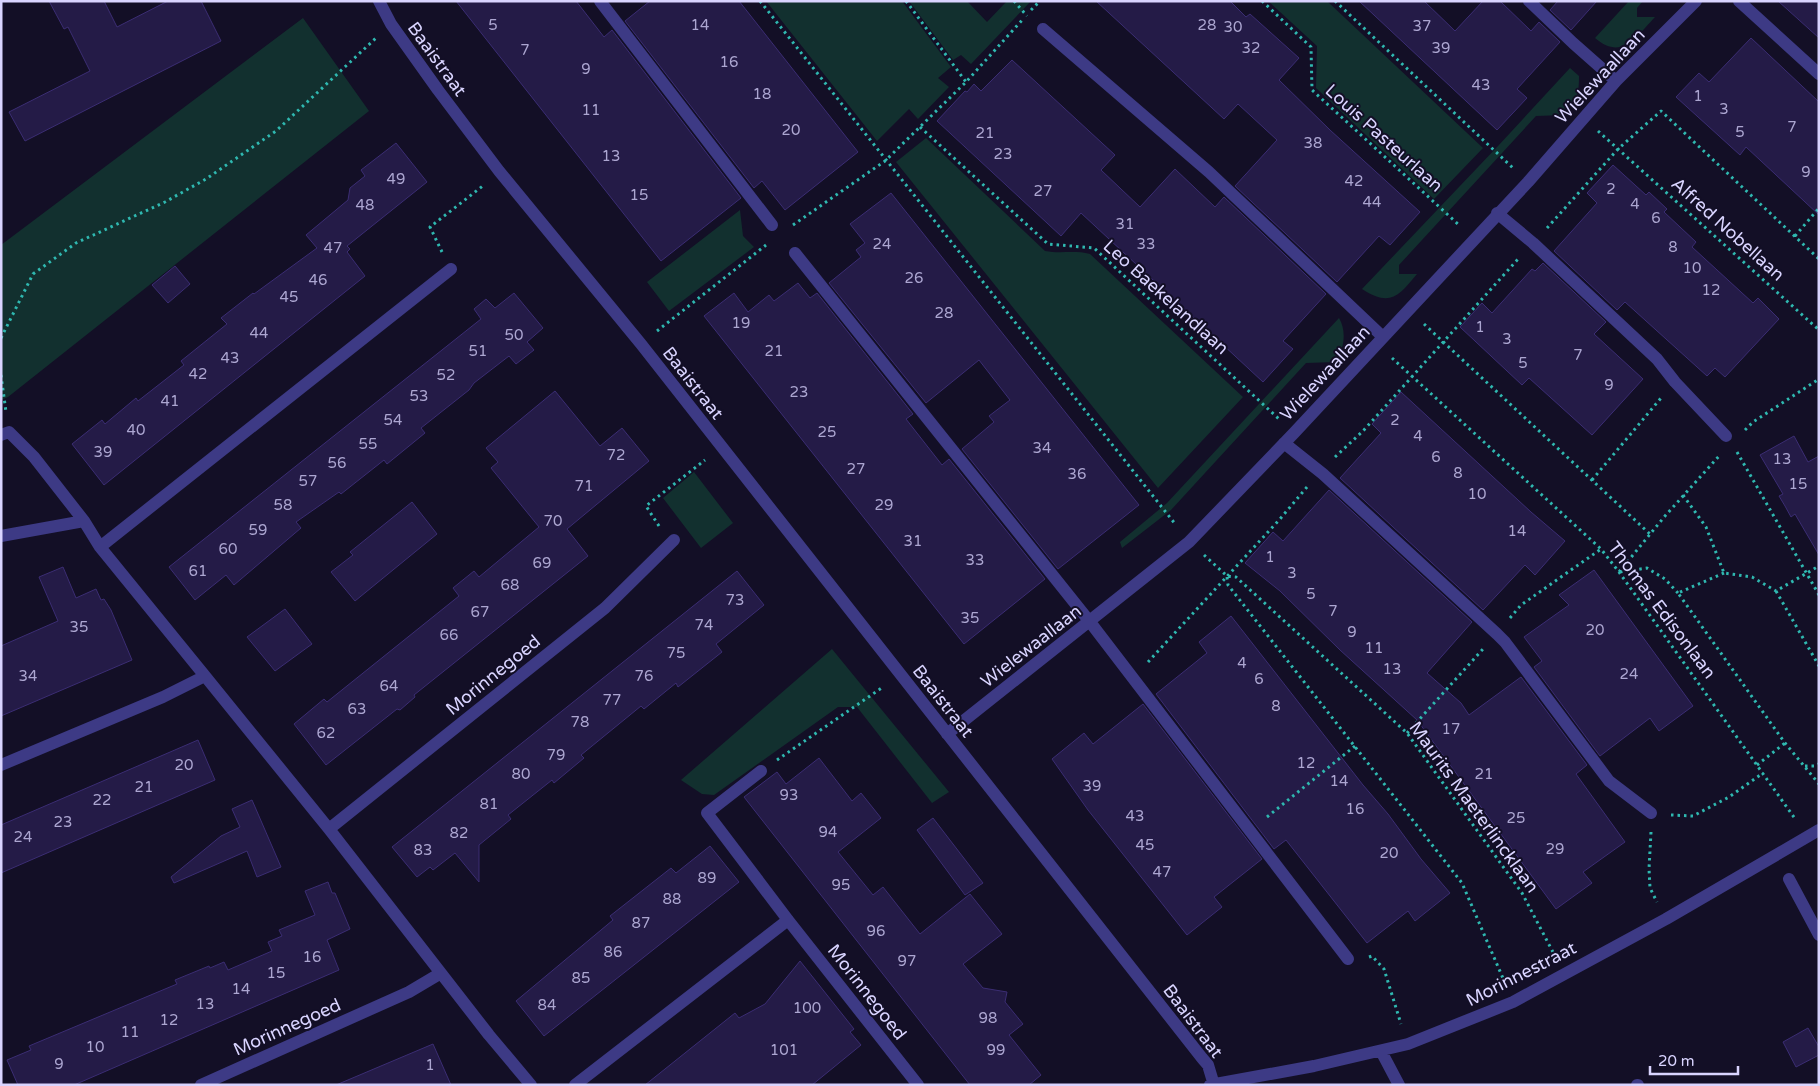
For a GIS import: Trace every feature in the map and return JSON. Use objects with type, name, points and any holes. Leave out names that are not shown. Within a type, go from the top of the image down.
[{"type":"street","name":"Baaistraat","points":[[379,1],[391,24],[499,171],[641,344],[1208,1065],[1212,1084]]},
{"type":"street","points":[[600,1],[772,225]]},
{"type":"street","points":[[1529,1],[1616,81]]},
{"type":"street","name":"Wielewaallaan","points":[[947,734],[1189,542],[1294,433],[1497,213],[1528,182],[1616,81],[1696,1]]},
{"type":"street","points":[[1739,1],[1819,74]]},
{"type":"street","points":[[1044,29],[1209,172],[1380,340]]},
{"type":"street","points":[[1497,213],[1533,243],[1657,359],[1675,382],[1726,436]]},
{"type":"street","points":[[795,253],[1090,622],[1348,959]]},
{"type":"street","points":[[100,547],[451,269]]},
{"type":"street","points":[[5,434],[34,457],[84,522],[100,547],[329,829],[489,1035],[531,1085]]},
{"type":"street","points":[[1284,443],[1320,472],[1505,642],[1608,781],[1651,813]]},
{"type":"street","points":[[1,536],[84,522]]},
{"type":"street","name":"Morinnegoed","points":[[329,829],[605,608],[674,540]]},
{"type":"street","points":[[1,765],[163,696],[205,676]]},
{"type":"street","name":"Morinnegoed","points":[[761,770],[707,813],[788,920],[918,1085]]},
{"type":"street","name":"Morinnestraat","points":[[1212,1084],[1314,1066],[1408,1044],[1513,1002],[1666,920],[1813,834]]},
{"type":"street","points":[[1789,879],[1819,935]]},
{"type":"street","points":[[575,1085],[788,920]]},
{"type":"street","name":"Morinnegoed","points":[[201,1085],[409,992],[441,973]]},
{"type":"street","points":[[1381,1051],[1399,1085]]},
{"type":"path","points":[[760,1],[1189,542]]},
{"type":"path","points":[[906,1],[966,82]]},
{"type":"path","points":[[788,228],[885,161],[966,82],[1026,15],[1014,1]]},
{"type":"path","name":"Louis Pasteurlaan","points":[[1262,1],[1311,47],[1312,90],[1474,239]]},
{"type":"path","points":[[1335,1],[1528,182]]},
{"type":"path","points":[[1,338],[33,274],[76,243],[165,202],[206,179],[276,131],[391,24]]},
{"type":"path","points":[[1132,677],[1151,660],[1280,519],[1320,472],[1363,431],[1618,149],[1661,111],[1819,259]]},
{"type":"path","name":"Alfred Nobellaan","points":[[1583,118],[1819,330]]},
{"type":"path","name":"Leo Baekelandlaan","points":[[920,127],[1048,244],[1094,248],[1294,433]]},
{"type":"path","points":[[451,269],[430,227],[499,171]]},
{"type":"path","points":[[1795,236],[1819,208]]},
{"type":"path","name":"Baaistraat","points":[[641,344],[680,311],[772,240]]},
{"type":"path","name":"Thomas Edisonlaan","points":[[1409,310],[1651,535]]},
{"type":"path","name":"Thomas Edisonlaan","points":[[1380,340],[1412,377],[1601,550],[1619,572],[1763,773],[1813,834]]},
{"type":"path","points":[[1,375],[5,434]]},
{"type":"path","points":[[1742,432],[1753,422],[1819,379]]},
{"type":"path","points":[[1592,480],[1675,382]]},
{"type":"path","points":[[674,540],[661,530],[646,506],[721,447]]},
{"type":"path","points":[[1734,447],[1819,595]]},
{"type":"path","points":[[1619,572],[1683,496],[1725,450]]},
{"type":"path","points":[[1683,496],[1706,528],[1724,573]]},
{"type":"path","name":"Maurits Maeterlincklaan","points":[[1189,542],[1227,576],[1236,577],[1407,734],[1522,893],[1549,942],[1563,974]]},
{"type":"path","points":[[1407,734],[1521,606],[1601,550]]},
{"type":"path","points":[[1776,590],[1819,566]]},
{"type":"path","points":[[1619,572],[1647,568],[1665,579],[1678,593],[1785,743],[1819,784]]},
{"type":"path","points":[[1678,593],[1724,573],[1752,577],[1776,590],[1819,666]]},
{"type":"path","name":"Maurits Maeterlincklaan","points":[[1227,576],[1228,585],[1462,883],[1513,1002]]},
{"type":"path","points":[[761,770],[900,674]]},
{"type":"path","points":[[1757,764],[1785,743]]},
{"type":"path","points":[[1251,830],[1355,746]]},
{"type":"path","points":[[1805,766],[1819,764]]},
{"type":"path","points":[[1666,920],[1650,888],[1651,813],[1693,816],[1729,797],[1763,773]]},
{"type":"path","points":[[1348,959],[1372,956],[1384,969],[1408,1044]]},
{"type":"green space","points":[[766,1],[902,1],[951,67],[938,78],[949,87],[918,119],[909,109],[877,141]]},
{"type":"green space","points":[[909,1],[967,1],[987,22],[1007,1],[1031,1],[971,64],[961,55],[953,60]]},
{"type":"green space","points":[[1268,1],[1327,1],[1483,148],[1434,199],[1316,88],[1317,46]]},
{"type":"green space","points":[[1629,1],[1643,1],[1637,8],[1637,17],[1655,17],[1635,38],[1621,47],[1605,45],[1595,38]]},
{"type":"green space","points":[[303,18],[369,111],[8,397],[1,400],[1,245]]},
{"type":"green space","points":[[1570,68],[1579,76],[1578,93],[1572,106],[1564,115],[1536,116],[1399,265],[1399,274],[1417,274],[1404,289],[1399,294],[1387,298],[1362,289],[1498,146]]},
{"type":"green space","points":[[926,138],[1045,251],[1090,254],[1243,397],[1158,488],[896,162]]},
{"type":"green space","points":[[740,210],[743,236],[754,247],[669,311],[647,282]]},
{"type":"green space","points":[[1339,318],[1344,340],[1336,362],[1306,363],[1171,510],[1122,548],[1120,542],[1167,503]]},
{"type":"green space","points":[[694,472],[733,523],[701,548],[663,498]]},
{"type":"green space","points":[[832,649],[949,792],[932,803],[857,707],[838,707],[714,795],[702,794],[681,780]]},
{"type":"building","points":[[49,1],[104,1],[117,27],[168,1],[201,1],[221,41],[25,141],[9,112],[90,71],[68,27],[64,29]]},
{"type":"building","points":[[456,1],[576,1],[604,37],[612,30],[741,198],[661,261]]},
{"type":"building","points":[[650,1],[739,1],[858,152],[785,210],[762,181],[754,188],[625,21]]},
{"type":"building","points":[[1096,1],[1230,1],[1246,17],[1250,14],[1299,58],[1279,80],[1330,130],[1420,212],[1390,245],[1379,236],[1337,282],[1235,186],[1277,140],[1238,104],[1224,119]]},
{"type":"building","points":[[1359,1],[1424,1],[1455,31],[1483,1],[1500,1],[1531,31],[1539,22],[1560,42],[1517,89],[1527,98],[1497,130]]},
{"type":"building","points":[[1558,1],[1597,1],[1571,30],[1550,10]]},
{"type":"building","points":[[1778,1],[1819,1],[1819,38]]},
{"type":"building","points":[[1751,38],[1819,102],[1819,215],[1746,147],[1740,155],[1676,97],[1699,73],[1709,82]]},
{"type":"building","points":[[1012,60],[1115,155],[1101,170],[1140,207],[1175,169],[1215,207],[1224,197],[1326,294],[1283,341],[1293,349],[1263,382],[1081,213],[1061,236],[937,121],[965,91],[967,92],[974,84],[981,91]]},
{"type":"building","points":[[396,143],[427,182],[347,246],[350,249],[347,252],[365,276],[104,485],[72,444],[102,420],[105,424],[136,398],[138,401],[184,365],[181,361],[227,324],[221,318],[317,248],[306,235],[348,200],[350,188],[365,176],[361,170]]},
{"type":"building","points":[[1613,165],[1646,195],[1649,192],[1667,209],[1664,212],[1696,242],[1692,247],[1753,303],[1758,298],[1779,319],[1725,377],[1715,368],[1707,376],[1625,302],[1617,310],[1554,251],[1597,203],[1587,193]]},
{"type":"building","points":[[891,193],[1139,505],[1058,569],[962,449],[994,422],[989,416],[1010,400],[979,360],[926,403],[829,283],[861,257],[856,250],[865,243],[850,224]]},
{"type":"building","points":[[1543,263],[1606,322],[1594,334],[1643,379],[1592,435],[1529,378],[1522,385],[1460,327],[1482,303],[1492,313],[1532,269],[1535,271]]},
{"type":"building","points":[[175,266],[190,284],[168,303],[152,285]]},
{"type":"building","points":[[798,283],[810,298],[817,293],[913,414],[906,419],[942,465],[949,459],[1045,579],[964,644],[704,316],[734,293],[748,312],[769,295],[774,301]]},
{"type":"building","points":[[514,293],[543,328],[527,342],[534,350],[516,364],[509,356],[421,428],[425,433],[387,464],[384,460],[341,494],[339,492],[296,522],[301,528],[234,585],[226,575],[195,600],[169,567],[481,319],[474,309],[486,299],[495,308]]},
{"type":"building","points":[[555,391],[600,446],[622,428],[649,461],[567,529],[588,556],[414,695],[415,697],[400,710],[397,709],[326,765],[294,724],[324,699],[327,702],[459,596],[453,588],[474,571],[479,577],[539,527],[491,468],[498,462],[486,448]]},
{"type":"building","points":[[1401,392],[1565,541],[1535,575],[1525,565],[1483,610],[1340,478],[1381,433],[1372,424]]},
{"type":"building","points":[[1794,436],[1808,462],[1819,456],[1819,555],[1795,514],[1791,517],[1779,496],[1783,494],[1760,455]]},
{"type":"building","points":[[1329,490],[1472,622],[1427,673],[1461,703],[1469,715],[1521,677],[1587,765],[1576,774],[1625,842],[1583,872],[1592,883],[1556,909],[1417,720],[1340,650],[1280,591],[1245,563],[1273,532],[1283,541]]},
{"type":"building","points":[[412,502],[437,534],[355,601],[331,572],[353,555],[350,552]]},
{"type":"building","points":[[63,567],[76,598],[96,589],[101,600],[104,599],[111,610],[132,660],[1,716],[1,646],[58,621],[39,577]]},
{"type":"building","points":[[1594,570],[1693,706],[1659,731],[1650,718],[1600,756],[1534,667],[1542,661],[1524,637],[1569,605],[1559,595]]},
{"type":"building","points":[[737,571],[764,605],[716,644],[722,652],[678,687],[676,683],[644,709],[641,706],[581,755],[584,758],[554,783],[552,780],[508,815],[511,819],[479,845],[479,882],[455,853],[433,870],[430,867],[417,877],[392,847]]},
{"type":"building","points":[[285,609],[312,644],[275,671],[247,637]]},
{"type":"building","points":[[1231,616],[1363,785],[1388,814],[1421,859],[1450,893],[1415,921],[1408,911],[1367,943],[1286,840],[1274,849],[1156,694],[1207,653],[1199,642]]},
{"type":"building","points":[[1143,704],[1262,859],[1214,897],[1222,907],[1187,935],[1088,810],[1052,759],[1084,733],[1093,744]]},
{"type":"building","points":[[198,740],[215,780],[1,873],[1,825]]},
{"type":"building","points":[[819,758],[852,801],[861,793],[881,818],[838,852],[873,895],[883,887],[920,934],[970,894],[1002,934],[963,964],[983,988],[1007,992],[1005,1002],[1023,1024],[1009,1035],[1041,1075],[1029,1085],[970,1085],[744,797],[777,772],[786,784]]},
{"type":"building","points":[[252,800],[281,867],[257,877],[247,851],[174,883],[171,877],[221,836],[240,827],[232,809]]},
{"type":"building","points":[[933,818],[983,883],[965,895],[917,830]]},
{"type":"building","points":[[710,846],[739,882],[544,1036],[516,1001],[613,920],[610,916],[671,868],[676,873]]},
{"type":"building","points":[[328,882],[332,893],[335,893],[350,929],[327,940],[339,970],[74,1085],[18,1085],[7,1060],[31,1050],[29,1046],[177,984],[175,980],[209,966],[210,968],[224,962],[228,970],[272,951],[268,942],[282,936],[279,930],[315,915],[305,891]]},
{"type":"building","points":[[800,961],[854,1029],[850,1032],[861,1045],[812,1085],[645,1085],[735,1013],[739,1018],[765,1004]]},
{"type":"building","points":[[1808,1028],[1819,1047],[1819,1055],[1796,1067],[1783,1042]]},
{"type":"building","points":[[433,1044],[451,1085],[336,1085]]}]
